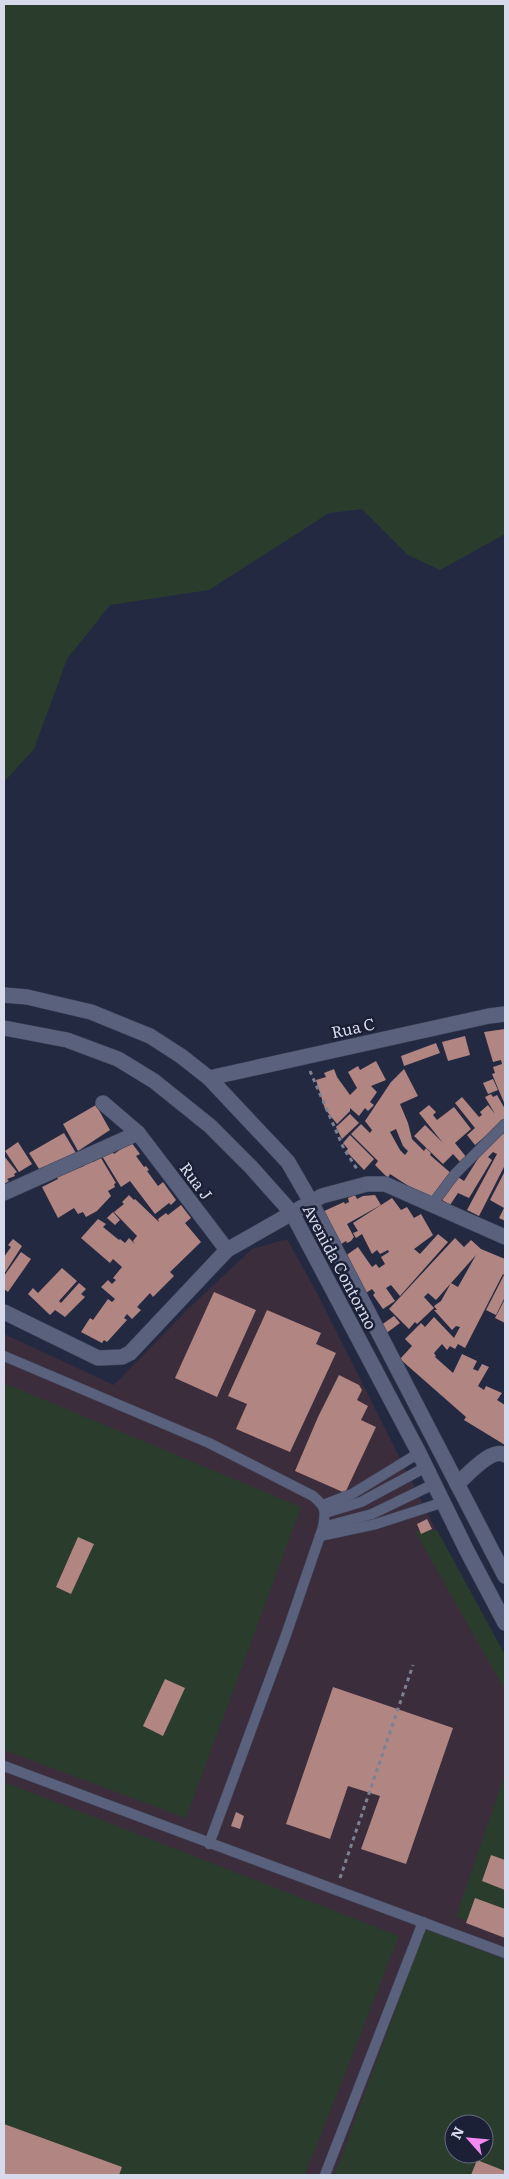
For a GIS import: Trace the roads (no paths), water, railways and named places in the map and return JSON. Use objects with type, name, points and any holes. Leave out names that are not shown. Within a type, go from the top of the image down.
[{"type":"street","name":"Avenida Contorno","points":[[4,995],[26,997],[92,1012],[150,1036],[181,1056],[208,1078],[288,1162],[311,1202],[505,1576]]},
{"type":"street","name":"Rua C","points":[[208,1078],[505,1014]]},
{"type":"street","name":"Avenida Contorno","points":[[4,1028],[68,1040],[118,1059],[154,1081],[210,1126],[251,1167],[292,1213],[423,1460],[467,1551],[505,1623]]},
{"type":"street","name":"Rua J","points":[[103,1103],[138,1133],[227,1250]]},
{"type":"street","points":[[4,1193],[138,1133]]},
{"type":"street","points":[[4,1312],[98,1358],[122,1357],[130,1353],[227,1250],[322,1196],[367,1184],[385,1184],[431,1206],[505,1237]]},
{"type":"street","points":[[457,1484],[488,1456],[498,1452],[505,1455]]},
{"type":"lane","points":[[431,1206],[455,1174],[505,1124]]},
{"type":"lane","points":[[4,1356],[209,1443],[313,1496],[324,1509],[321,1531],[286,1636],[209,1844]]},
{"type":"lane","points":[[324,1509],[423,1460]]},
{"type":"lane","points":[[324,1509],[361,1502],[423,1460]]},
{"type":"lane","points":[[321,1531],[372,1514],[434,1484]]},
{"type":"lane","points":[[321,1531],[376,1524],[444,1502]]},
{"type":"lane","points":[[4,1766],[505,1953]]},
{"type":"lane","points":[[325,2175],[423,1922]]}]
